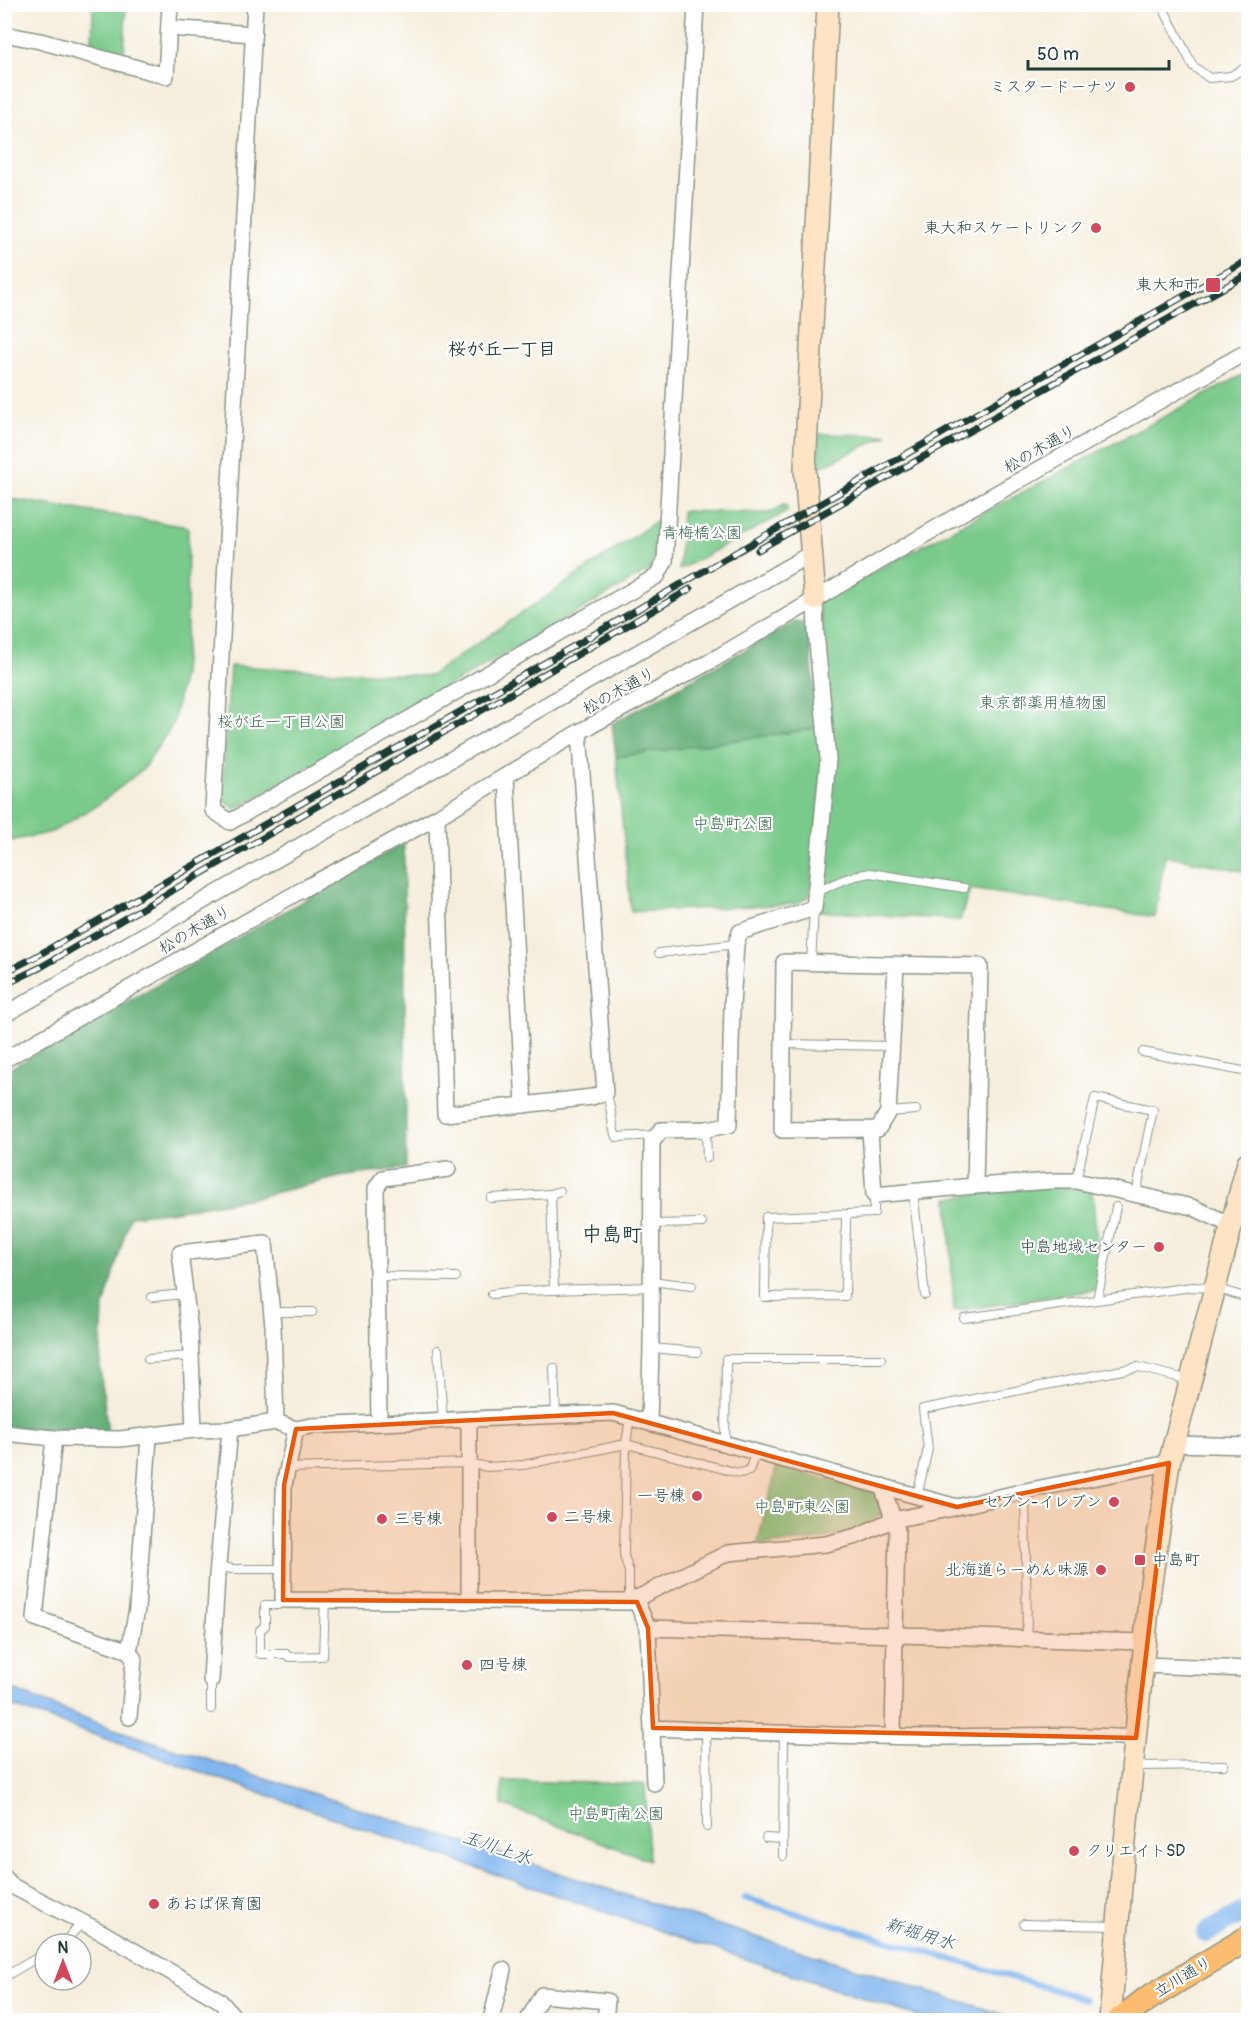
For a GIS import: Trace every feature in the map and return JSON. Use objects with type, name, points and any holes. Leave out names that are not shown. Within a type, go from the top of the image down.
[{"type":"main road","points":[[815,599],[805,470],[828,4]]},
{"type":"main road","points":[[1110,2020],[1150,1589],[1172,1454],[1231,1225],[1246,1183],[1248,1162]]},
{"type":"main road","name":"立川通り","points":[[1120,2020],[1147,1999],[1248,1938]]},
{"type":"street","points":[[4,34],[40,41],[166,76],[170,4]]},
{"type":"street","points":[[255,4],[213,810],[230,822],[657,576],[665,561],[696,4]]},
{"type":"street","points":[[169,28],[253,34]]},
{"type":"street","name":"松の木通り","points":[[4,1060],[307,887],[437,817],[579,732],[711,661],[1248,351]]},
{"type":"street","points":[[4,1015],[812,553]]},
{"type":"street","points":[[649,1422],[652,1142],[661,1130],[706,1129],[729,1125],[736,944],[740,932],[815,901],[828,759],[815,599]]},
{"type":"street","points":[[437,817],[445,1114],[592,1097],[605,1092],[579,732]]},
{"type":"street","points":[[506,776],[524,1105]]},
{"type":"street","points":[[897,965],[888,1112],[878,1129],[782,1130],[784,962],[980,966],[975,1186]]},
{"type":"street","points":[[870,1130],[874,1195],[975,1186],[1076,1181],[1192,1207],[1231,1225]]},
{"type":"street","points":[[379,1423],[376,1188],[383,1178],[447,1169]]},
{"type":"street","points":[[194,1430],[191,1356],[180,1253],[265,1243],[272,1312],[276,1422]]},
{"type":"street","points":[[4,1433],[54,1438],[120,1439],[194,1430],[230,1429],[276,1422],[296,1429],[311,1426],[613,1413],[957,1507]]},
{"type":"street","points":[[469,1419],[469,1601]]},
{"type":"street","points":[[211,1680],[230,1429]]},
{"type":"street","points":[[296,1429],[284,1485],[283,1599],[632,1600],[728,1553],[826,1544],[857,1536],[892,1520],[1025,1491],[1172,1454],[1248,1446]]},
{"type":"street","points":[[129,1651],[137,1609],[149,1437]]},
{"type":"street","points":[[54,1438],[35,1618],[129,1651],[134,1659],[129,1718]]},
{"type":"street","points":[[882,1486],[897,1530],[893,1735]]},
{"type":"street","points":[[632,1600],[648,1628],[654,1783]]},
{"type":"street","points":[[648,1628],[1145,1642]]},
{"type":"street","points":[[1143,1665],[1248,1669]]},
{"type":"street","points":[[653,1728],[784,1734],[1049,1735],[1136,1738]]},
{"type":"street","points":[[4,1877],[12,1886],[83,1922],[219,2000],[233,2016],[233,2020]]},
{"type":"street","points":[[491,2020],[503,1970]]},
{"type":"street","points":[[528,2020],[542,1995],[607,2001],[605,2020]]},
{"type":"lane","points":[[1161,4],[1193,66],[1209,78],[1231,76],[1248,66]]},
{"type":"lane","points":[[811,963],[815,901],[832,884],[855,875],[870,873],[964,888]]},
{"type":"lane","points":[[659,953],[736,944]]},
{"type":"lane","points":[[783,1044],[892,1046]]},
{"type":"lane","points":[[1143,1052],[1248,1072]]},
{"type":"lane","points":[[605,1092],[609,1099],[616,1137],[658,1134]]},
{"type":"lane","points":[[1076,1181],[1095,1098],[1153,1110],[1136,1194]]},
{"type":"lane","points":[[888,1112],[916,1110]]},
{"type":"lane","points":[[706,1129],[707,1158]]},
{"type":"lane","points":[[491,1198],[551,1194],[560,1191]]},
{"type":"lane","points":[[913,1192],[925,1295]]},
{"type":"lane","points":[[551,1194],[554,1290]]},
{"type":"lane","points":[[846,1215],[845,1296],[765,1297],[766,1217],[874,1213],[874,1195]]},
{"type":"lane","points":[[1097,1300],[1116,1207]]},
{"type":"lane","points":[[652,1224],[702,1223]]},
{"type":"lane","points":[[378,1276],[456,1277]]},
{"type":"lane","points":[[492,1294],[651,1284],[692,1286]]},
{"type":"lane","points":[[964,1318],[1192,1287],[1215,1288],[1248,1298]]},
{"type":"lane","points":[[152,1297],[185,1294]]},
{"type":"lane","points":[[272,1312],[312,1312]]},
{"type":"lane","points":[[651,1348],[697,1352]]},
{"type":"lane","points":[[438,1350],[443,1420]]},
{"type":"lane","points":[[147,1359],[191,1356]]},
{"type":"lane","points":[[725,1443],[726,1359],[881,1359]]},
{"type":"lane","points":[[917,1496],[928,1449],[922,1409],[1124,1368],[1138,1367],[1190,1380]]},
{"type":"lane","points":[[554,1368],[556,1416]]},
{"type":"lane","points":[[630,1417],[626,1444],[624,1555],[629,1572],[632,1600]]},
{"type":"lane","points":[[288,1468],[469,1463],[487,1467],[523,1465],[626,1444],[739,1473],[749,1471],[756,1451]]},
{"type":"lane","points":[[1025,1491],[1027,1638]]},
{"type":"lane","points":[[218,1566],[232,1569],[284,1569]]},
{"type":"lane","points":[[283,1599],[278,1605],[265,1605],[265,1626],[260,1630],[260,1654],[286,1654],[289,1657],[322,1656],[325,1600]]},
{"type":"lane","points":[[211,1680],[211,1709]]},
{"type":"lane","points":[[706,1730],[707,1827]]},
{"type":"lane","points":[[783,1856],[784,1734]]},
{"type":"lane","points":[[1133,1766],[1224,1765]]},
{"type":"lane","points":[[766,1838],[783,1839]]},
{"type":"lane","points":[[74,1932],[83,1922]]},
{"type":"lane","points":[[1024,1924],[1117,1926]]},
{"type":"lane","points":[[4,1977],[33,1960]]},
{"type":"highlighted area","points":[[613,1413],[957,1507],[1169,1463],[1136,1738],[653,1728],[648,1628],[637,1602],[283,1600],[284,1485],[296,1429]]},
{"type":"green space","points":[[93,5],[126,5],[124,56],[92,47]]},
{"type":"green space","name":"東京都薬用植物園","points":[[1248,372],[1248,872],[1165,855],[1155,917],[970,889],[960,920],[819,911],[835,758],[819,601]]},
{"type":"green space","points":[[819,434],[888,435],[818,468]]},
{"type":"green space","points":[[5,498],[188,527],[187,627],[183,673],[173,724],[143,769],[99,804],[52,832],[5,842]]},
{"type":"green space","name":"青梅橋公園","points":[[785,504],[788,511],[679,570],[682,511],[769,513]]},
{"type":"green space","name":"桜が丘一丁目公園","points":[[658,520],[656,558],[650,570],[236,809],[222,800],[230,666],[430,676]]},
{"type":"green space","points":[[797,621],[808,626],[819,728],[616,757],[612,724]]},
{"type":"green space","name":"中島町公園","points":[[819,728],[823,760],[810,895],[797,904],[631,912],[616,757]]},
{"type":"green space","points":[[404,843],[406,1168],[340,1177],[253,1198],[130,1216],[103,1310],[100,1368],[108,1433],[5,1427],[4,1072]]},
{"type":"green space","points":[[1048,1186],[1092,1190],[1102,1289],[954,1311],[948,1198]]},
{"type":"green space","name":"中島町東公園","points":[[777,1466],[877,1493],[883,1513],[856,1531],[813,1541],[757,1545]]},
{"type":"green space","name":"中島町南公園","points":[[502,1781],[645,1784],[649,1860],[502,1805]]},
{"type":"water","points":[[5,1687],[114,1729],[719,1925],[1021,2020],[929,2020],[619,1917],[5,1704]]},
{"type":"waterway","name":"新堀用水","points":[[745,1898],[1085,1999]]},
{"type":"waterway","points":[[1206,1933],[1248,1909]]},
{"type":"railway","points":[[4,973],[1007,396],[1248,260]]},
{"type":"railway","points":[[758,550],[1248,274]]},
{"type":"railway","points":[[4,985],[41,967],[690,589]]},
{"type":"place","name":"ミスタードーナツ","points":[[1130,87]]},
{"type":"place","name":"東大和スケートリンク","points":[[1096,228]]},
{"type":"place","name":"東大和市","points":[[1213,285]]},
{"type":"place","name":"中島地域センター","points":[[1159,1247]]},
{"type":"place","name":"一号棟","points":[[697,1496]]},
{"type":"place","name":"セブン-イレブン","points":[[1114,1502]]},
{"type":"place","name":"二号棟","points":[[552,1517]]},
{"type":"place","name":"三号棟","points":[[382,1519]]},
{"type":"place","name":"中島町","points":[[1140,1560]]},
{"type":"place","name":"北海道らーめん味源","points":[[1101,1570]]},
{"type":"place","name":"四号棟","points":[[467,1665]]},
{"type":"place","name":"クリエイトSD","points":[[1074,1851]]},
{"type":"place","name":"あおば保育園","points":[[154,1904]]},
{"type":"district","name":"桜が丘一丁目","points":[[502,349]]},
{"type":"district","name":"中島町","points":[[612,1234]]},
{"type":"water label","name":"玉川上水","points":[[497,1848]]}]
